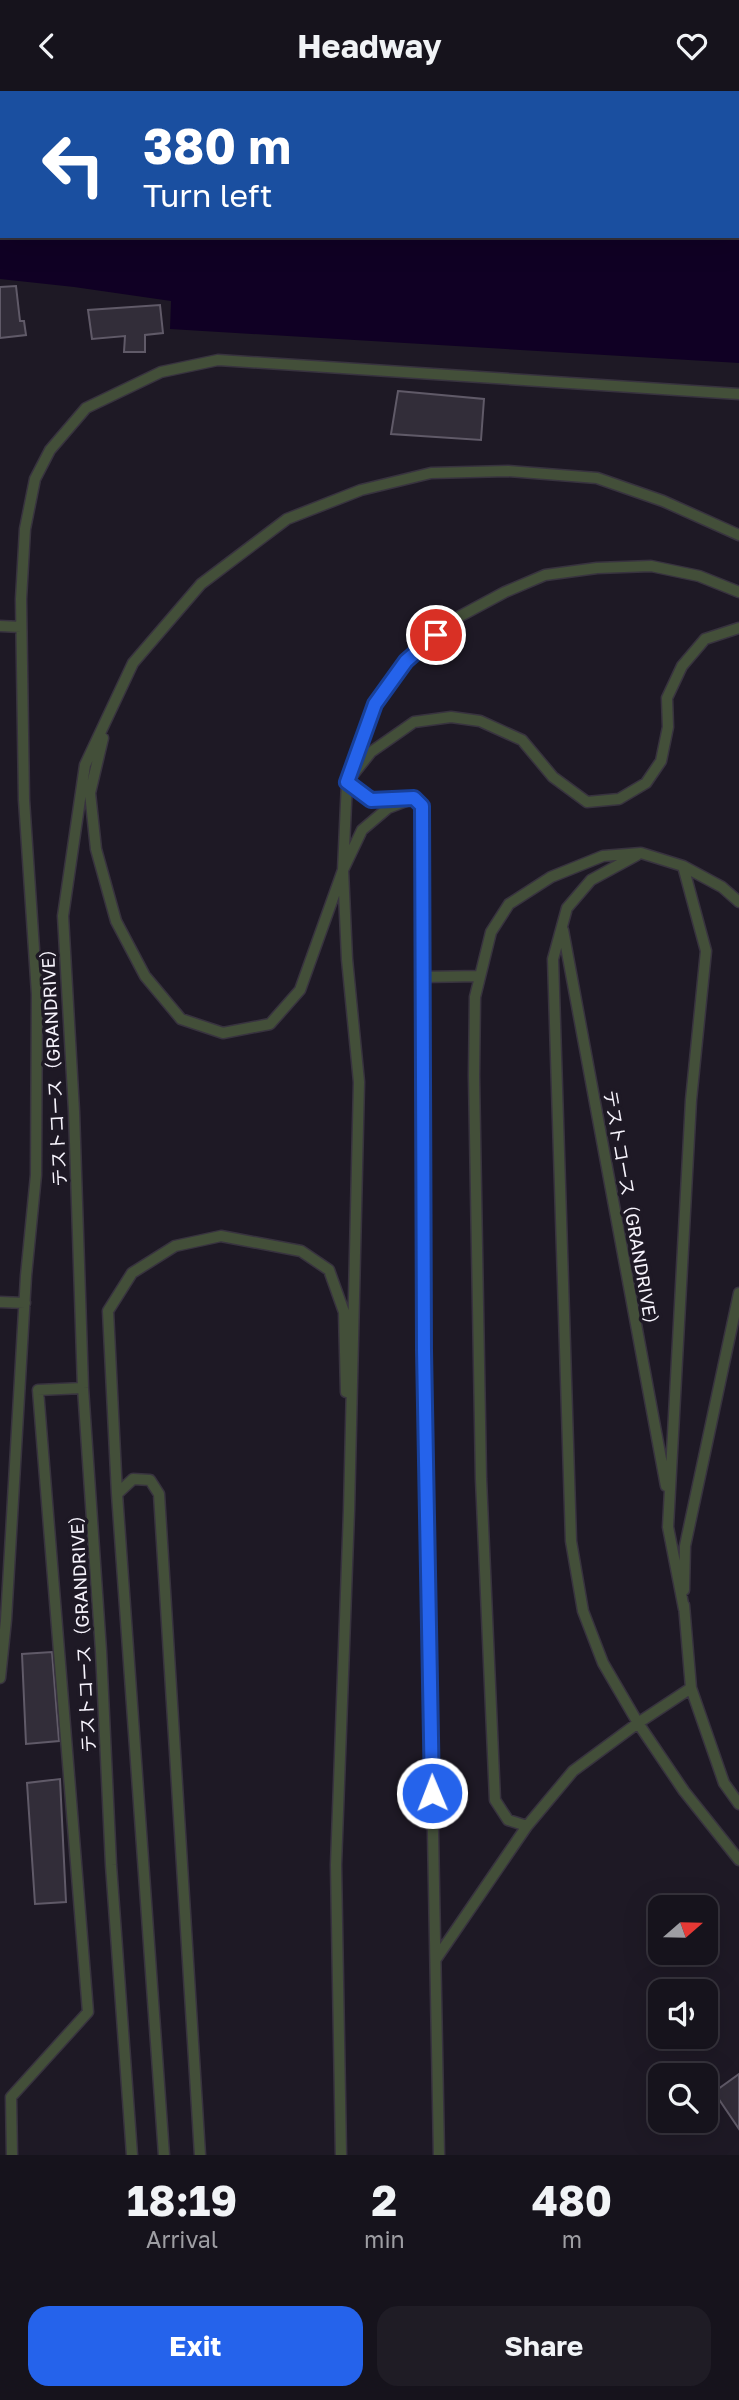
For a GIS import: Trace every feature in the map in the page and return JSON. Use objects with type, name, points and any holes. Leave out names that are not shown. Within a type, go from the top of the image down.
[{"type":"lane","points":[[0,1678],[36,1175],[37,994],[24,800],[21,599],[25,529],[35,479],[50,450],[86,408],[161,372],[218,360],[739,394]]},
{"type":"lane","name":"テストコース（GRANDRIVE）","points":[[132,2155],[111,1864],[101,1651],[83,1388],[74,1111],[63,916],[85,765],[133,663],[201,584],[287,519],[361,490],[431,473],[508,471],[597,478],[663,501],[739,535]]},
{"type":"lane","points":[[341,2155],[336,1865],[349,1511],[359,1082],[347,959],[343,870],[347,782],[375,704],[406,661],[451,621],[505,592],[545,575],[597,568],[651,566],[699,576],[739,592]]},
{"type":"lane","points":[[0,626],[22,627]]},
{"type":"lane","points":[[347,782],[371,752],[414,722],[451,717],[480,721],[522,740],[553,777],[587,802],[619,799],[646,783],[661,761],[668,727],[667,698],[682,666],[705,639],[739,628]]},
{"type":"lane","points":[[107,717],[90,793],[96,849],[116,922],[145,976],[181,1019],[223,1033],[270,1024],[300,991],[343,870],[362,830],[388,808],[414,798]]},
{"type":"lane","points":[[347,782],[371,800],[414,798],[422,806],[425,1378],[439,2155]]},
{"type":"lane","points":[[641,853],[591,880],[567,908],[553,959],[571,1541],[583,1611],[603,1663],[638,1724],[684,1791],[739,1860]]},
{"type":"lane","points":[[527,1826],[508,1820],[495,1800],[481,1479],[475,997],[491,932],[509,904],[551,877],[603,856],[641,853],[683,866],[722,887],[739,902]]},
{"type":"lane","points":[[683,866],[706,951],[691,1100],[668,1527],[684,1609]]},
{"type":"lane","name":"テストコース（GRANDRIVE）","points":[[562,926],[669,1504]]},
{"type":"lane","points":[[422,977],[480,976]]},
{"type":"lane","points":[[164,2155],[117,1494],[108,1311],[132,1273],[175,1246],[221,1236],[301,1251],[329,1270],[344,1312],[349,1511]]},
{"type":"lane","points":[[739,1293],[685,1546],[684,1609],[691,1688],[724,1783],[739,1804]]},
{"type":"lane","points":[[0,1302],[25,1303]]},
{"type":"lane","points":[[12,2155],[11,2097],[88,2012],[38,1389],[83,1388]]},
{"type":"lane","points":[[117,1494],[133,1479],[150,1480],[159,1494],[200,2155]]},
{"type":"lane","points":[[435,1960],[527,1826],[573,1771],[691,1688]]},
{"type":"shaded area","points":[[0,238],[739,238],[739,363],[170,329],[171,301],[0,279]]},
{"type":"building","points":[[16,286],[20,321],[24,321],[26,335],[0,338],[0,287]]},
{"type":"building","points":[[160,305],[163,333],[145,335],[145,352],[124,352],[125,336],[92,339],[88,310]]},
{"type":"building","points":[[398,391],[484,399],[481,440],[391,434]]},
{"type":"building","points":[[52,1652],[59,1741],[26,1744],[22,1654]]},
{"type":"building","points":[[60,1779],[66,1902],[35,1904],[27,1783]]},
{"type":"building","points":[[739,2074],[739,2129],[718,2098],[718,2089]]},
{"type":"route","points":[[432,1793],[424,1350],[422,806],[414,798],[371,800],[347,782],[375,704],[406,661],[436,635]]}]
